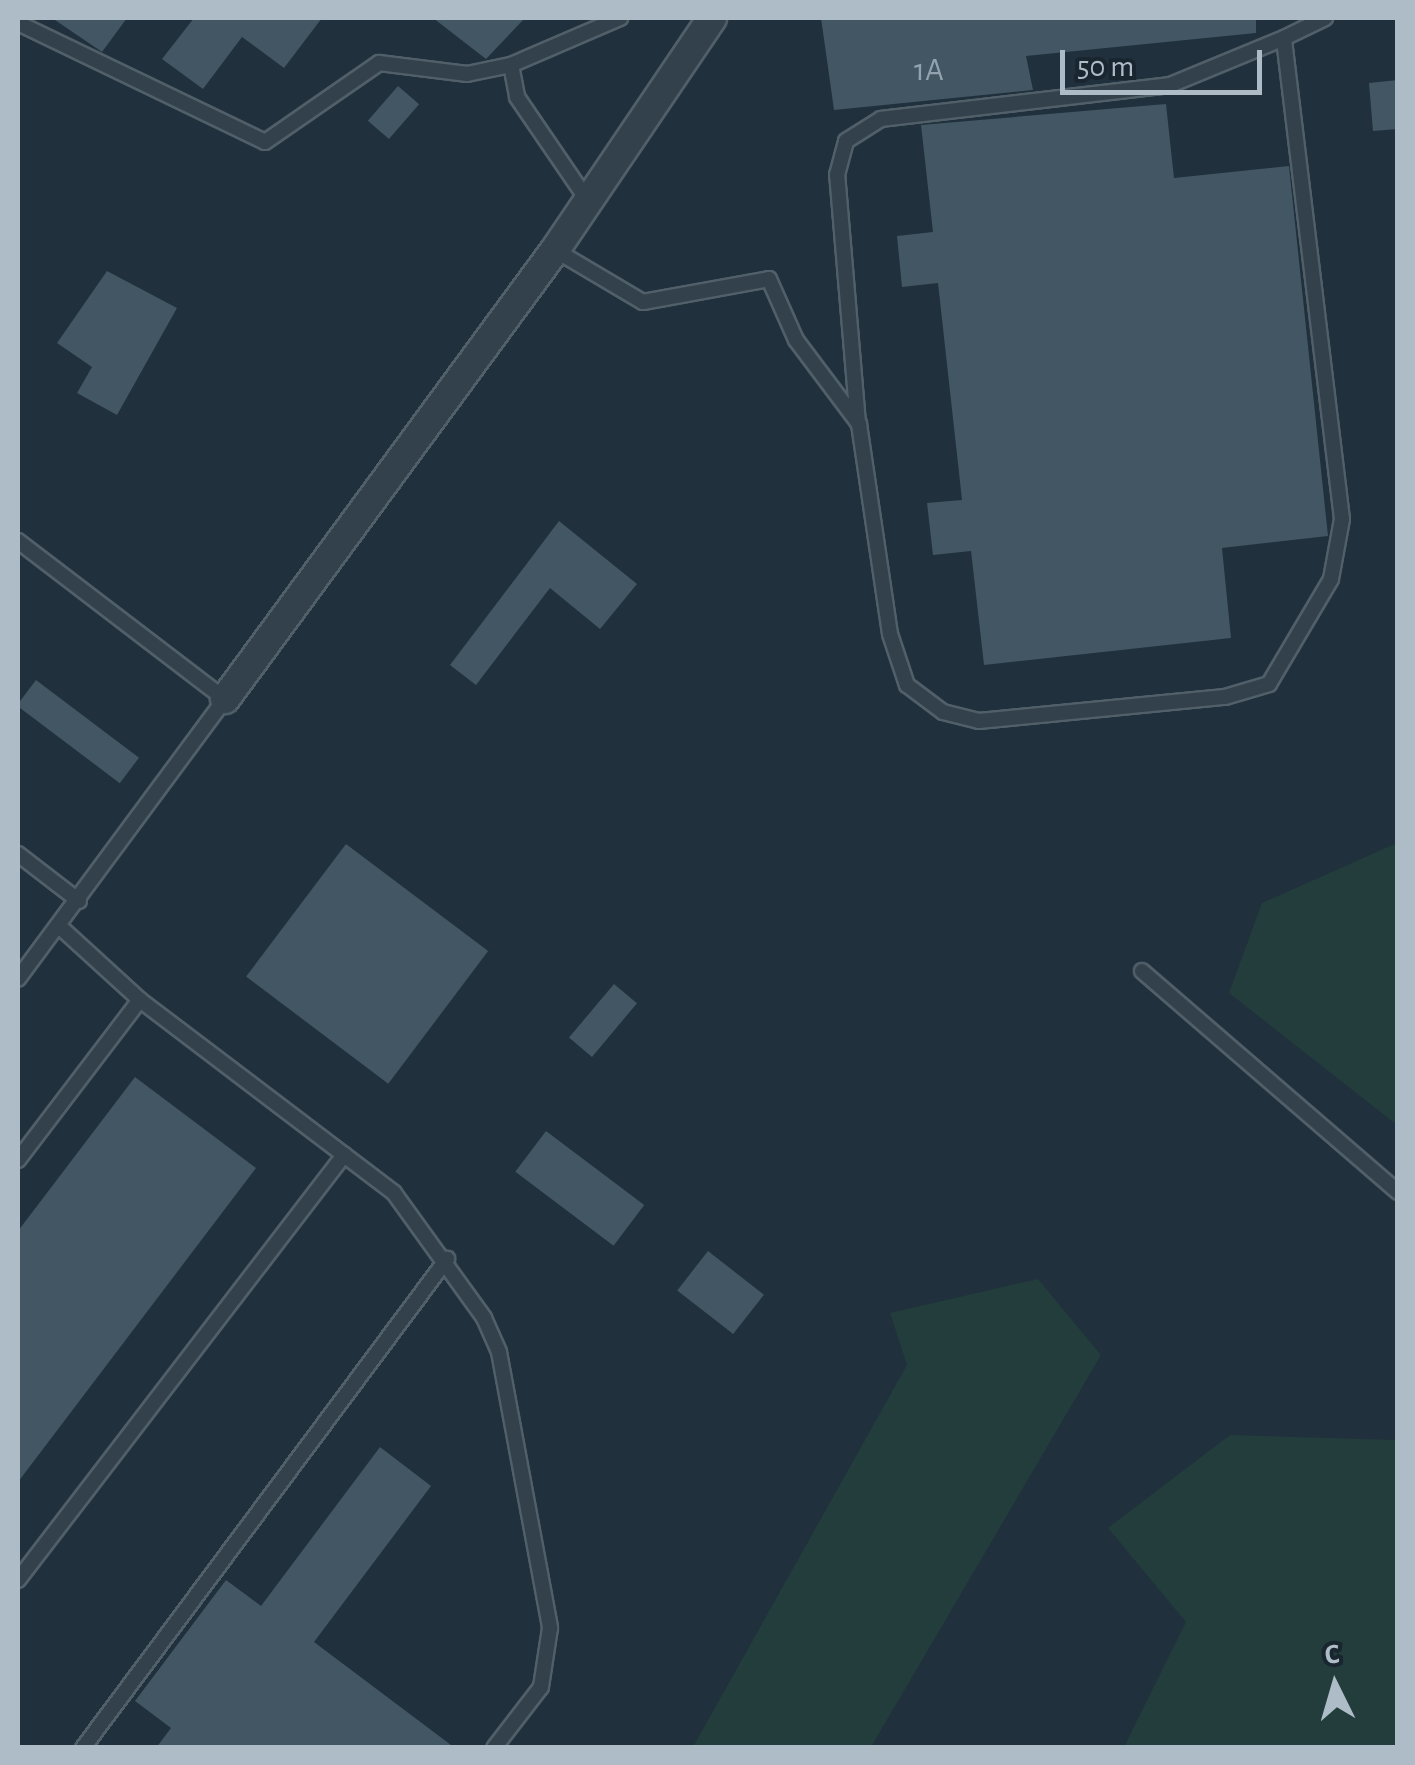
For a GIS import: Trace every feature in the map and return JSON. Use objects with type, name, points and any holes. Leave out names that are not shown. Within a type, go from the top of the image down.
[{"type":"street","points":[[225,699],[555,250],[712,18]]},
{"type":"lane","points":[[18,24],[265,142],[378,63],[467,74],[511,65],[620,18]]},
{"type":"lane","points":[[1284,38],[1342,519],[1331,578],[1269,684],[1226,698],[979,721],[943,712],[906,684],[890,634],[858,424],[837,175],[846,141],[881,119],[1170,84],[1325,18]]},
{"type":"lane","points":[[511,65],[516,97],[588,201]]},
{"type":"lane","points":[[555,250],[643,302],[769,279],[796,340],[858,424]]},
{"type":"lane","points":[[18,541],[225,699],[18,979]]},
{"type":"lane","points":[[18,854],[78,901]]},
{"type":"lane","points":[[59,926],[140,1000],[394,1193],[447,1259],[499,1352],[550,1628],[541,1687],[494,1748]]},
{"type":"lane","points":[[1142,971],[1398,1192]]},
{"type":"lane","points":[[18,1160],[140,1000]]},
{"type":"lane","points":[[18,1580],[344,1155]]},
{"type":"lane","points":[[84,1748],[447,1259]]},
{"type":"green space","points":[[1397,843],[1397,1125],[1229,993],[1262,903]]},
{"type":"green space","points":[[1038,1279],[1101,1355],[871,1747],[693,1747],[907,1365],[890,1313]]},
{"type":"green space","points":[[1230,1435],[1397,1440],[1397,1747],[1124,1747],[1186,1622],[1108,1528]]},
{"type":"building","points":[[52,18],[127,18],[102,52]]},
{"type":"building","points":[[194,18],[322,18],[284,68],[242,37],[203,89],[162,59]]},
{"type":"building","points":[[433,18],[525,18],[486,59]]},
{"type":"building","points":[[821,18],[1256,18],[1256,33],[1026,56],[1033,90],[834,110]]},
{"type":"building","points":[[1398,80],[1398,129],[1373,131],[1369,83]]},
{"type":"building","points":[[398,86],[419,104],[389,139],[368,121]]},
{"type":"building","points":[[1166,104],[1174,178],[1289,166],[1328,536],[1222,548],[1231,638],[984,665],[971,551],[933,555],[927,503],[962,500],[938,283],[902,287],[897,236],[933,232],[921,125]]},
{"type":"building","points":[[107,271],[177,308],[117,415],[77,393],[92,367],[57,343]]},
{"type":"building","points":[[559,521],[637,584],[600,629],[550,588],[476,685],[450,665]]},
{"type":"building","points":[[36,680],[139,758],[120,783],[18,707]]},
{"type":"building","points":[[346,844],[488,951],[388,1084],[246,977]]},
{"type":"building","points":[[614,984],[637,1003],[592,1057],[569,1038]]},
{"type":"building","points":[[135,1077],[256,1168],[18,1482],[18,1231]]},
{"type":"building","points":[[546,1131],[644,1205],[614,1246],[515,1172]]},
{"type":"building","points":[[708,1251],[764,1295],[733,1334],[677,1290]]},
{"type":"building","points":[[380,1447],[431,1486],[314,1642],[455,1748],[156,1748],[171,1728],[135,1701],[226,1580],[261,1606]]}]
